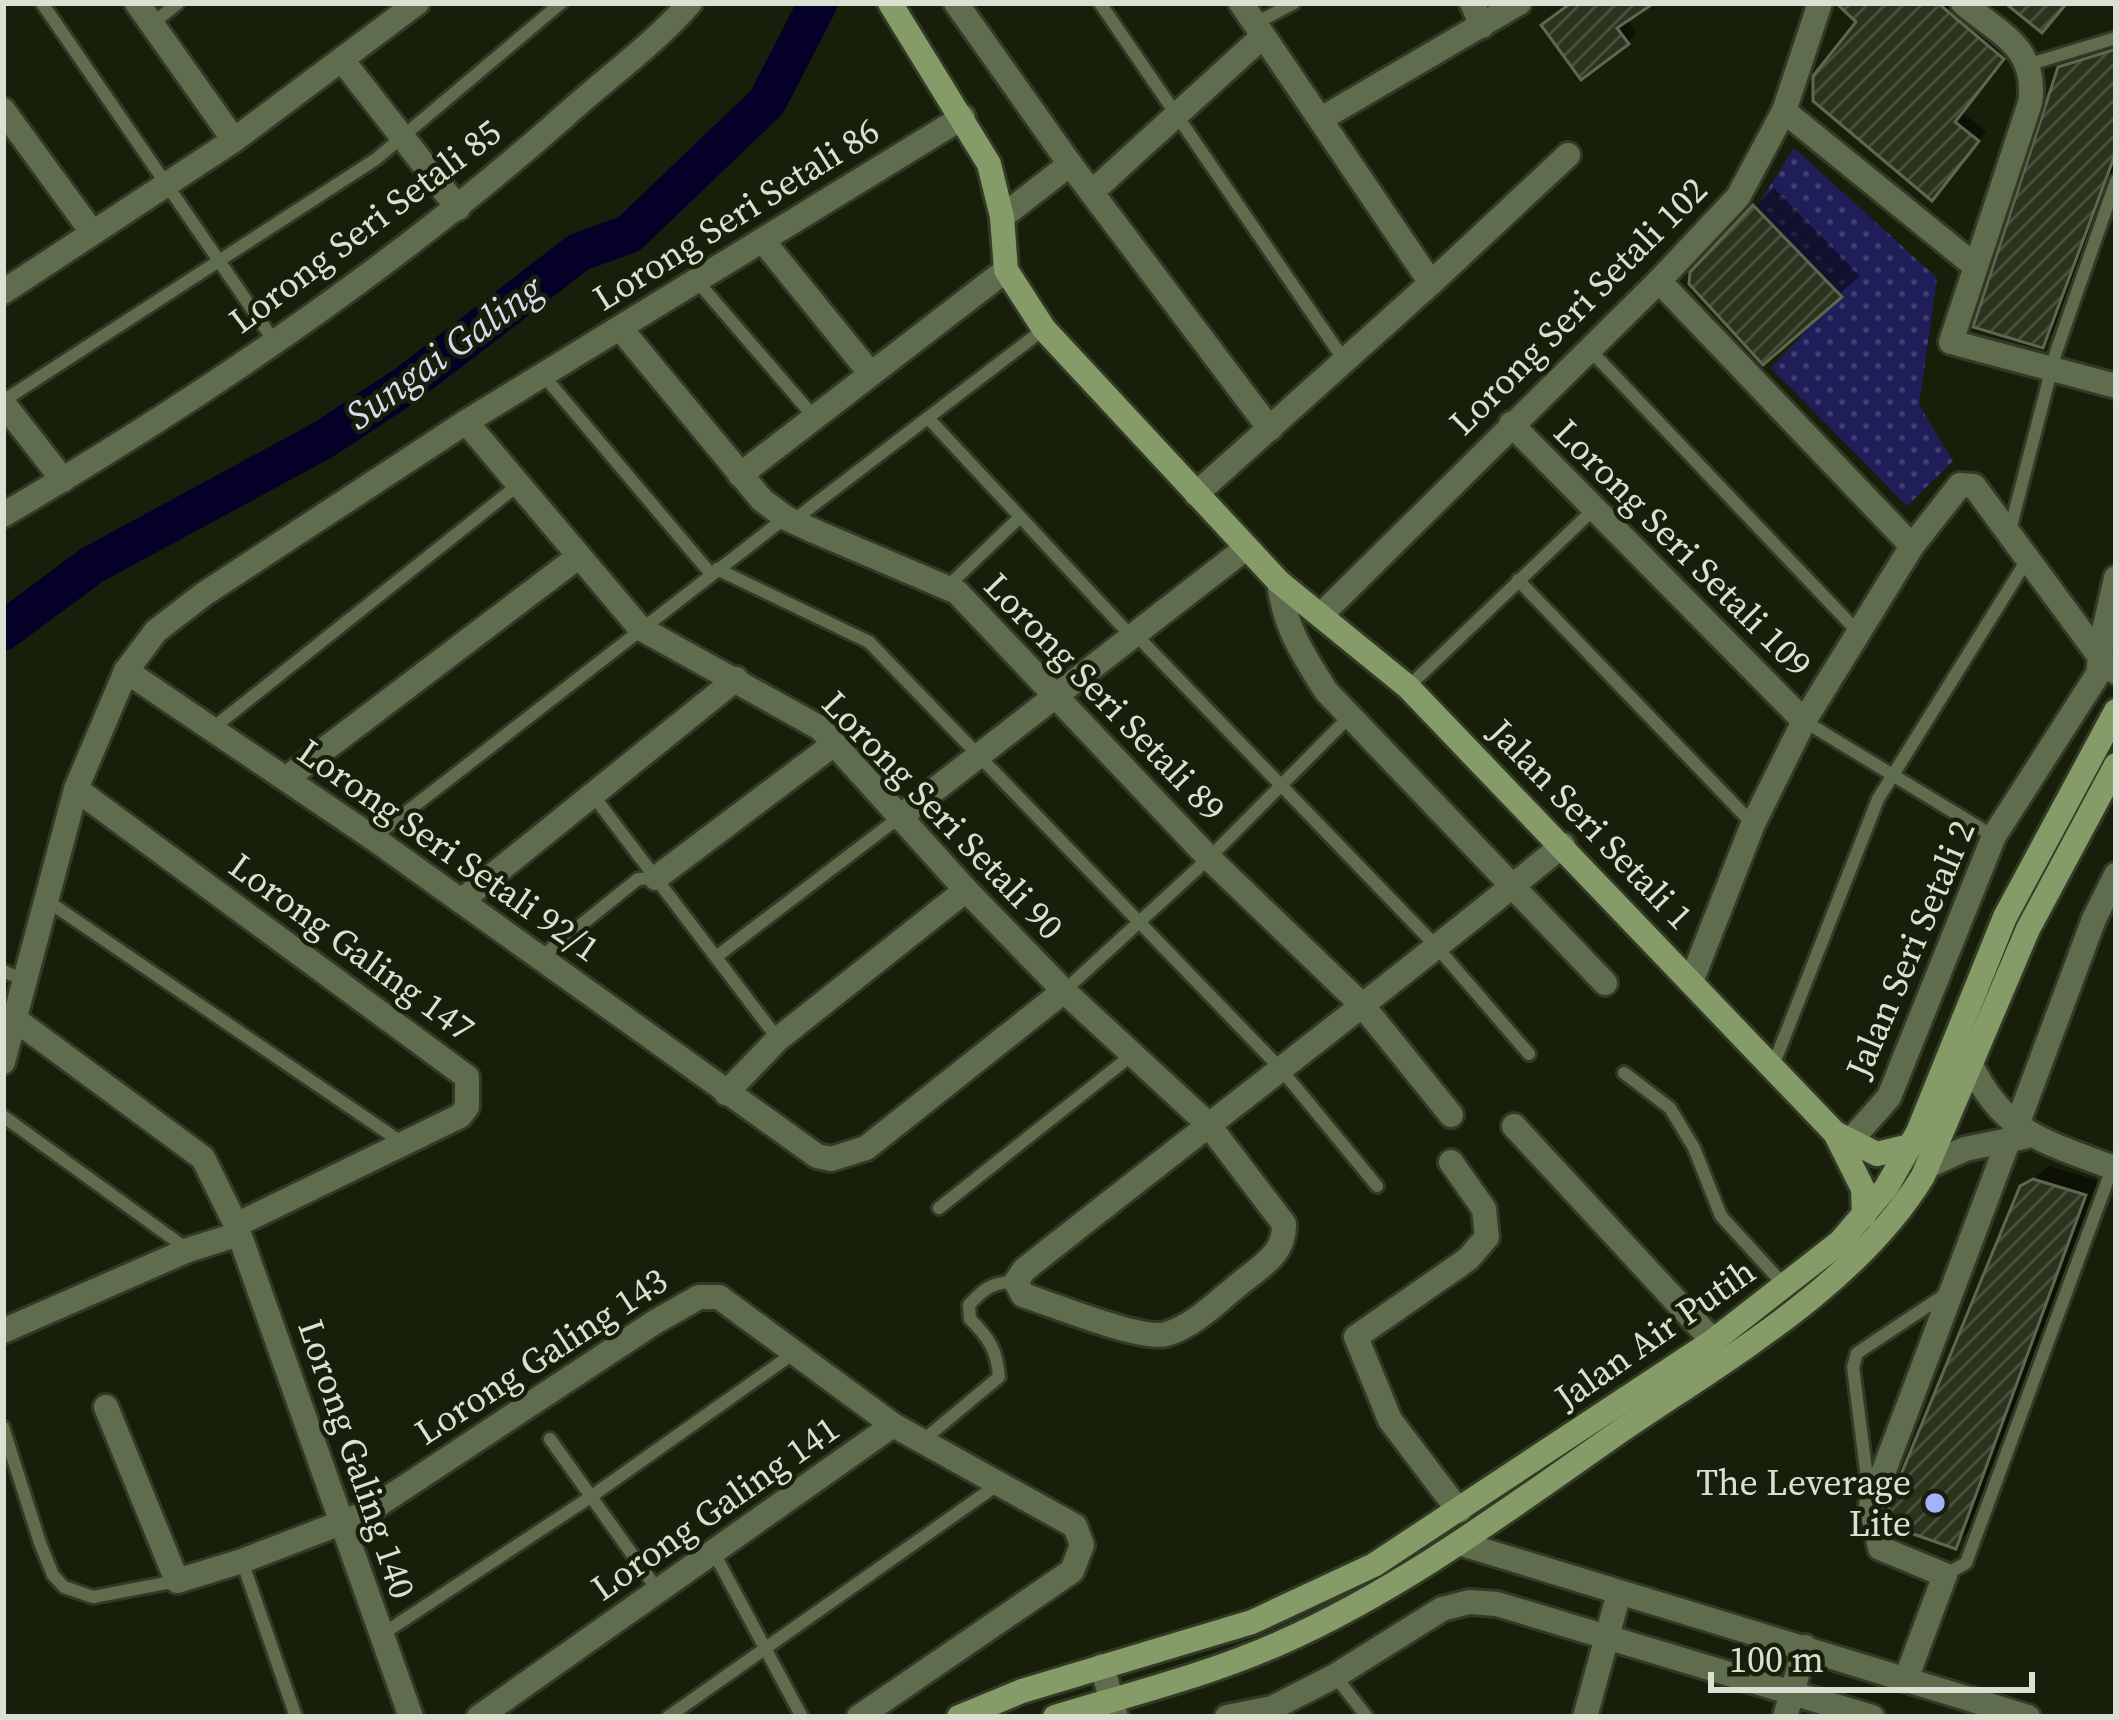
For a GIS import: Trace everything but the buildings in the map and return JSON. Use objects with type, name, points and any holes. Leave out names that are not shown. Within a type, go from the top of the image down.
[{"type":"street","points":[[5,286],[234,140],[417,3]]},
{"type":"street","name":"Lorong Seri Setali 85","points":[[3,515],[275,342],[458,208],[690,3]]},
{"type":"street","name":"Jalan Seri Setali 1","points":[[890,3],[989,164],[1002,217],[1006,270],[1044,329],[1279,582],[1408,687],[1843,1136],[1863,1189],[1864,1216]]},
{"type":"street","points":[[956,3],[1070,164],[1270,429]]},
{"type":"street","name":"Lorong Seri Setali 102","points":[[1321,615],[1659,281],[1738,196],[1784,111],[1820,3]]},
{"type":"street","points":[[1963,3],[2020,51],[2034,80],[1951,342],[2116,386]]},
{"type":"street","points":[[1321,119],[1477,15],[1513,5]]},
{"type":"street","points":[[144,14],[234,140]]},
{"type":"street","points":[[1092,192],[1176,114],[1252,21],[1431,284]]},
{"type":"street","points":[[342,60],[458,208]]},
{"type":"street","points":[[3,110],[92,232]]},
{"type":"street","points":[[1784,111],[1975,266]]},
{"type":"street","name":"Lorong Seri Setali 86","points":[[3,1062],[13,976],[45,900],[76,789],[126,670],[173,616],[466,422],[963,117]]},
{"type":"street","points":[[1196,494],[1568,154]]},
{"type":"street","points":[[1002,217],[1070,164]]},
{"type":"street","points":[[763,241],[871,374]]},
{"type":"street","points":[[740,476],[1006,270]]},
{"type":"street","points":[[1659,281],[1912,546]]},
{"type":"street","name":"Lorong Seri Setali 89","points":[[620,328],[740,476],[789,519],[948,586],[1209,858],[1363,1006],[1451,1115]]},
{"type":"street","points":[[4,405],[63,480]]},
{"type":"street","name":"Lorong Seri Setali 90","points":[[466,422],[640,628],[808,719],[834,744],[1064,991],[1208,1124],[1284,1224],[1284,1236],[1272,1258],[1188,1324],[1160,1336],[1023,1295],[1016,1282]]},
{"type":"street","name":"Lorong Seri Setali 109","points":[[1511,424],[1804,722]]},
{"type":"street","points":[[1691,982],[1753,824],[1804,722],[1912,546],[1955,490],[1966,483],[1974,486],[2108,665]]},
{"type":"street","points":[[901,816],[1246,548]]},
{"type":"street","points":[[287,778],[578,557]]},
{"type":"street","name":"Jalan Seri Setali 2","points":[[1843,1136],[1889,1097],[1994,836],[2108,665],[2116,578]]},
{"type":"street","points":[[1279,582],[1283,614],[1293,639],[1348,718],[1605,983]]},
{"type":"street","name":"Lorong Seri Setali 92/1","points":[[126,670],[373,838],[801,1148],[831,1159],[866,1148],[1064,991]]},
{"type":"street","points":[[461,901],[736,679]]},
{"type":"street","name":"Jalan Air Putih","points":[[959,1717],[1022,1691],[1252,1622],[1374,1565],[1713,1341],[1786,1287],[1864,1216],[1886,1188],[1910,1146],[2005,916],[2116,711]]},
{"type":"street","points":[[656,878],[834,744]]},
{"type":"street","name":"Jalan Air Putih","points":[[1058,1717],[1113,1709],[1162,1684],[1226,1665],[1296,1636],[1460,1543],[1831,1281],[1881,1234],[1928,1166],[2028,929],[2116,765]]},
{"type":"street","name":"Lorong Galing 147","points":[[3,1331],[238,1229],[460,1116],[467,1107],[467,1077],[76,789]]},
{"type":"street","points":[[1016,1282],[1024,1270],[1563,845]]},
{"type":"street","points":[[1906,1678],[1945,1575],[1880,1548],[1871,1505],[1952,1290],[2020,1133],[2085,941],[2114,884]]},
{"type":"street","points":[[726,1093],[778,1039],[966,890]]},
{"type":"street","name":"Lorong Galing 140","points":[[10,1029],[203,1158],[238,1229],[412,1717]]},
{"type":"street","points":[[1972,1065],[1990,1101],[2020,1133],[2115,1165]]},
{"type":"street","points":[[1514,1126],[1713,1341]]},
{"type":"street","points":[[1928,1166],[1965,1148],[2020,1133]]},
{"type":"street","points":[[1843,1136],[1877,1154],[1910,1146]]},
{"type":"street","points":[[1451,1162],[1484,1209],[1487,1237],[1468,1259],[1356,1337],[1390,1420],[1459,1511]]},
{"type":"street","name":"Lorong Galing 143","points":[[177,1581],[343,1524],[699,1297],[719,1297],[893,1425]]},
{"type":"street","points":[[106,1407],[177,1581]]},
{"type":"street","name":"Lorong Galing 141","points":[[479,1717],[893,1425],[1075,1526],[1082,1545],[1072,1571],[859,1717]]},
{"type":"street","points":[[1460,1543],[2028,1717]]},
{"type":"street","points":[[1585,1717],[1619,1593]]},
{"type":"street","points":[[1227,1717],[1272,1708],[1335,1676],[1442,1609],[1469,1602],[1497,1604],[1606,1639],[1788,1705],[1872,1717]]},
{"type":"street","points":[[1788,1705],[1804,1647]]},
{"type":"street","points":[[1102,1666],[1113,1709]]},
{"type":"street","points":[[1137,1717],[1162,1684]]},
{"type":"lane","points":[[42,3],[275,342]]},
{"type":"lane","points":[[144,14],[178,3]]},
{"type":"lane","points":[[4,405],[376,159],[561,3]]},
{"type":"lane","points":[[1100,3],[1344,360]]},
{"type":"lane","points":[[1252,21],[1294,3]]},
{"type":"lane","points":[[2030,64],[2116,38]]},
{"type":"lane","points":[[2008,535],[2051,368],[2116,181]]},
{"type":"lane","points":[[698,281],[814,418]]},
{"type":"lane","points":[[373,838],[640,628],[1044,329]]},
{"type":"lane","points":[[1589,350],[1859,633]]},
{"type":"lane","points":[[543,375],[714,572],[869,642],[1280,1068],[1377,1186]]},
{"type":"lane","points":[[928,418],[1435,945],[1529,1054]]},
{"type":"lane","points":[[213,728],[518,485]]},
{"type":"lane","points":[[1408,687],[1594,509]]},
{"type":"lane","points":[[948,586],[1020,518]]},
{"type":"lane","points":[[1773,1066],[1870,816],[2028,560]]},
{"type":"lane","points":[[1519,580],[1753,824]]},
{"type":"lane","points":[[1064,991],[1209,858],[1348,718]]},
{"type":"lane","points":[[1804,722],[1994,836]]},
{"type":"lane","points":[[592,794],[778,1039]]},
{"type":"lane","points":[[716,957],[901,816]]},
{"type":"lane","points":[[540,958],[638,879],[656,878]]},
{"type":"lane","points":[[45,900],[401,1142]]},
{"type":"lane","points":[[939,1208],[1133,1054]]},
{"type":"lane","points":[[1624,1073],[1670,1108],[1694,1148],[1721,1216],[1786,1287]]},
{"type":"lane","points":[[3,1116],[188,1250]]},
{"type":"lane","points":[[1945,1575],[1966,1564],[2115,1165]]},
{"type":"lane","points":[[921,1442],[999,1377],[990,1338],[970,1319],[969,1305],[996,1282],[1016,1282]]},
{"type":"lane","points":[[1871,1505],[1852,1367],[1857,1353],[1952,1290]]},
{"type":"lane","points":[[381,1635],[589,1498],[795,1352]]},
{"type":"lane","points":[[3,1426],[40,1543],[53,1575],[64,1587],[93,1597],[177,1581]]},
{"type":"lane","points":[[550,1439],[658,1592]]},
{"type":"lane","points":[[668,1717],[997,1485]]},
{"type":"lane","points":[[714,1553],[802,1717]]},
{"type":"lane","points":[[242,1561],[296,1717]]},
{"type":"lane","points":[[1335,1676],[1366,1717]]},
{"type":"shaded area","points":[[1794,148],[1937,278],[1919,405],[1953,461],[1907,506],[1771,368],[1837,298],[1752,214]]},
{"type":"waterway","name":"Sungai Galing","points":[[3,631],[92,565],[323,440],[406,385],[579,252],[629,234],[767,102],[818,3]]},
{"type":"place","name":"The Leverage Lite","points":[[1935,1503]]}]
